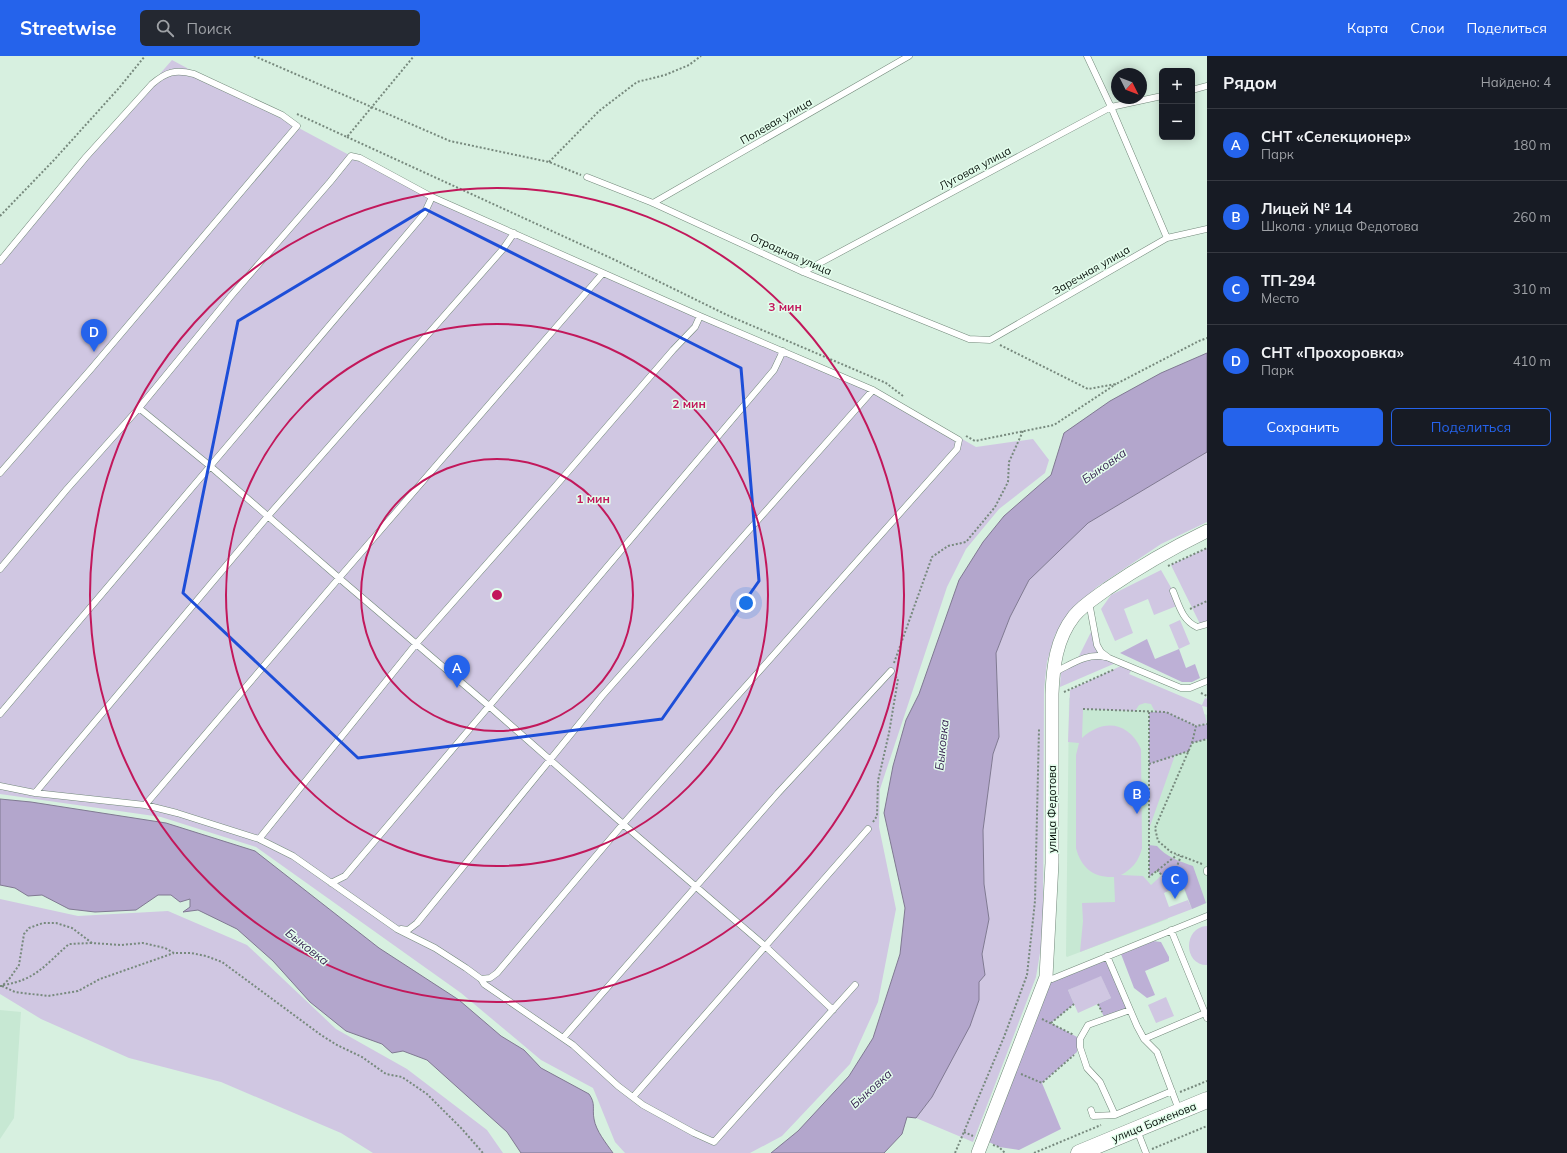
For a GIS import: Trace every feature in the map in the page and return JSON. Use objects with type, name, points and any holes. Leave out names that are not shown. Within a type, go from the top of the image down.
[{"type":"street","name":"улица Федотова","points":[[978,1153],[1046,977],[1052,863],[1053,673],[1060,642],[1074,617],[1089,602],[1122,578],[1162,553],[1207,530]]},
{"type":"street","name":"улица Баженова","points":[[1079,1153],[1207,1100]]},
{"type":"lane","name":"Полевая улица","points":[[653,202],[909,56]]},
{"type":"lane","points":[[1087,56],[1111,107],[1167,238]]},
{"type":"lane","points":[[0,261],[86,157],[152,84],[162,75],[182,71],[194,74],[282,115],[297,126],[96,363],[0,473]]},
{"type":"lane","points":[[1195,89],[1207,86]]},
{"type":"lane","name":"Луговая улица","points":[[803,272],[1111,107],[1159,97]]},
{"type":"lane","points":[[0,569],[351,156],[360,158],[432,197],[700,316],[873,390],[959,440],[957,449],[623,824],[497,973],[490,978],[481,979]]},
{"type":"lane","name":"Отрадная улица","points":[[587,177],[653,202],[803,272],[969,339],[990,340]]},
{"type":"lane","points":[[0,714],[157,531],[210,466],[424,214],[432,197]]},
{"type":"lane","name":"Заречная улица","points":[[990,340],[1167,238],[1207,229]]},
{"type":"lane","points":[[35,793],[268,516],[503,249],[514,233]]},
{"type":"lane","points":[[145,805],[338,578],[603,273]]},
{"type":"lane","points":[[259,839],[416,644],[554,489],[673,350],[695,327],[700,316]]},
{"type":"lane","points":[[331,883],[345,876],[774,370],[783,351]]},
{"type":"lane","points":[[397,929],[408,930],[417,924],[602,696],[873,390]]},
{"type":"lane","points":[[138,408],[210,466],[338,578],[489,706],[550,761],[765,946],[833,1010]]},
{"type":"lane","points":[[1173,591],[1182,613],[1188,621],[1197,627],[1207,624]]},
{"type":"lane","points":[[1089,602],[1097,645],[1109,658]]},
{"type":"lane","points":[[1053,673],[1084,658],[1098,655],[1109,658],[1181,688],[1190,688],[1207,681]]},
{"type":"lane","points":[[563,1038],[784,787],[891,671]]},
{"type":"lane","points":[[0,786],[35,793],[145,805],[177,813],[259,839],[293,856],[397,929],[434,948],[481,979],[484,984],[573,1045],[618,1086],[633,1097],[669,1120],[714,1142],[855,985]]},
{"type":"lane","points":[[633,1097],[868,829]]},
{"type":"lane","points":[[1046,977],[1052,979],[1207,916]]},
{"type":"lane","points":[[1144,1039],[1206,1015],[1170,930]]},
{"type":"lane","points":[[1107,956],[1144,1039],[1157,1052],[1179,1112]]},
{"type":"lane","points":[[1115,1116],[1100,1082],[1087,1068],[1080,1047],[1080,1039],[1088,1025],[1130,1010]]},
{"type":"lane","points":[[1091,1110],[1093,1116],[1115,1116],[1172,1091]]},
{"type":"lane","points":[[1136,1129],[1146,1152]]},
{"type":"path","points":[[0,216],[54,160],[119,88],[144,56]]},
{"type":"path","points":[[254,56],[450,141],[549,162],[587,177]]},
{"type":"path","points":[[346,137],[414,56]]},
{"type":"path","points":[[549,162],[599,111],[637,82],[665,75],[689,65],[701,56]]},
{"type":"path","points":[[297,114],[613,259],[733,318],[886,383],[907,399]]},
{"type":"path","points":[[963,434],[975,441],[1054,425],[1116,384],[1207,338]]},
{"type":"path","points":[[990,340],[1088,389],[1116,384]]},
{"type":"path","points":[[868,829],[877,816],[878,781],[898,679],[891,671],[932,557],[948,546],[966,542],[994,508],[1008,482],[1010,462],[1022,431]]},
{"type":"path","points":[[1166,567],[1207,548]]},
{"type":"path","points":[[1182,613],[1207,601]]},
{"type":"path","points":[[1083,709],[1166,712],[1196,726],[1207,724]]},
{"type":"path","points":[[1149,712],[1149,877],[1177,855]]},
{"type":"path","points":[[955,1153],[1004,1037],[1027,975],[1035,901],[1039,725]]},
{"type":"path","points":[[1196,726],[1189,750],[1155,828],[1158,841],[1171,852],[1207,866]]},
{"type":"path","points":[[1192,742],[1207,739]]},
{"type":"path","points":[[1149,764],[1189,750]]},
{"type":"path","points":[[1149,829],[1155,828]]},
{"type":"path","points":[[1157,870],[1170,884],[1181,856]]},
{"type":"path","points":[[1,986],[10,978],[19,965],[24,934],[29,928],[43,923],[56,922],[72,928],[92,944]]},
{"type":"path","points":[[1,986],[18,983],[35,975],[68,944],[121,945],[143,943],[165,948],[174,953]]},
{"type":"path","points":[[1,986],[15,992],[48,996],[78,991],[100,979],[174,953],[191,953],[206,956],[222,962],[337,1045],[362,1057],[386,1074],[402,1077],[427,1094],[462,1129],[483,1153]]},
{"type":"path","points":[[1051,1023],[1074,1004]]},
{"type":"path","points":[[1038,1016],[1080,1039]]},
{"type":"path","points":[[1016,1072],[1042,1083],[1077,1052],[1080,1047]]},
{"type":"path","points":[[1146,1152],[1207,1126]]},
{"type":"highlighted area","points":[[425,209],[741,368],[759,581],[662,719],[358,758],[183,593],[238,321]]},
{"type":"shaded area","points":[[172,60],[351,156],[519,235],[879,391],[976,447],[1033,439],[1049,460],[1045,473],[999,509],[966,549],[947,587],[880,789],[879,827],[896,909],[878,1002],[850,1064],[782,1136],[750,1153],[625,1153],[615,1142],[593,1088],[541,1060],[461,993],[256,847],[161,817],[0,794],[0,257]]},
{"type":"shaded area","points":[[1207,452],[1207,522],[1161,544],[1097,587],[1076,606],[1055,635],[1047,662],[1044,689],[1043,935],[1036,977],[973,1142],[916,1118],[932,1097],[979,1000],[979,982],[985,975],[982,954],[989,919],[984,884],[983,830],[993,754],[999,737],[996,653],[1010,617],[1029,580],[1088,523]]},
{"type":"shaded area","points":[[1207,548],[1207,624],[1201,626],[1171,565]]},
{"type":"shaded area","points":[[1161,570],[1179,605],[1154,615],[1148,599],[1124,609],[1133,633],[1115,641],[1101,609],[1111,595]]},
{"type":"shaded area","points":[[1180,620],[1190,644],[1179,649],[1169,625]]},
{"type":"shaded area","points":[[1094,626],[1101,652],[1118,662],[1060,687],[1061,669],[1076,662]]},
{"type":"shaded area","points":[[1147,639],[1155,659],[1179,649],[1186,668],[1195,664],[1200,678],[1192,682],[1182,682],[1120,653]]},
{"type":"shaded area","points":[[1125,664],[1133,668],[1129,674],[1202,705],[1205,698],[1207,699],[1207,707],[1202,706],[1207,723],[1196,726],[1166,712],[1155,712],[1151,704],[1145,703],[1139,705],[1135,711],[1083,709],[1082,738],[1098,727],[1115,726],[1123,728],[1130,733],[1141,749],[1142,848],[1139,857],[1134,864],[1121,875],[1143,876],[1151,885],[1162,875],[1170,884],[1172,889],[1164,893],[1169,907],[1188,900],[1192,909],[1080,952],[1083,921],[1082,903],[1115,902],[1114,877],[1100,876],[1089,870],[1081,861],[1076,848],[1076,755],[1079,743],[1068,742],[1070,690]]},
{"type":"shaded area","points":[[1115,676],[1207,715],[1207,903],[1192,909],[1182,885],[1158,895],[1168,919],[1067,957],[1069,698]]},
{"type":"shaded area","points":[[1149,712],[1166,712],[1196,726],[1207,724],[1207,739],[1192,743],[1189,751],[1149,764]]},
{"type":"shaded area","points":[[1175,755],[1149,829],[1149,764]]},
{"type":"shaded area","points":[[1149,845],[1157,846],[1169,856],[1193,866],[1206,903],[1192,909],[1183,885],[1172,889],[1170,884],[1157,870],[1149,877]]},
{"type":"shaded area","points":[[0,899],[78,916],[168,911],[247,945],[336,1029],[407,1069],[487,1130],[503,1153],[373,1153],[341,1133],[221,1082],[129,1058],[41,1019],[0,994]]},
{"type":"shaded area","points":[[1207,926],[1207,965],[1199,963],[1194,959],[1190,953],[1189,946],[1190,939],[1194,933],[1199,928]]},
{"type":"shaded area","points":[[1153,941],[1161,942],[1169,957],[1169,961],[1145,971],[1155,995],[1147,998],[1134,988],[1121,954]]},
{"type":"shaded area","points":[[1107,956],[1130,1010],[1105,1019],[1098,1004],[1111,998],[1101,976],[1068,990],[1074,1004],[1051,1023],[1077,1037],[1077,1052],[1042,1083],[1061,1129],[1019,1150],[999,1147],[989,1142],[1052,979]]},
{"type":"shaded area","points":[[1101,975],[1111,998],[1078,1013],[1068,990]]},
{"type":"shaded area","points":[[1166,997],[1174,1016],[1156,1023],[1148,1005]]},
{"type":"shaded area","points":[[0,1010],[21,1012],[14,1118],[0,1139]]},
{"type":"water","name":"Быковка","points":[[1207,353],[1207,452],[1088,523],[1029,580],[1010,617],[996,653],[999,737],[993,754],[983,830],[984,884],[989,919],[982,954],[985,975],[979,982],[979,1000],[970,1026],[932,1097],[916,1118],[907,1117],[902,1134],[884,1153],[771,1153],[798,1131],[849,1076],[873,1038],[900,954],[905,908],[884,813],[893,766],[906,720],[919,694],[959,580],[983,542],[1004,516],[1051,475],[1064,433],[1110,401],[1161,373]]},
{"type":"water","name":"Быковка","points":[[0,799],[31,802],[166,823],[255,851],[379,948],[459,1000],[501,1036],[524,1050],[541,1068],[589,1094],[593,1103],[594,1119],[597,1128],[613,1153],[521,1153],[507,1132],[427,1060],[403,1051],[392,1053],[382,1044],[346,1031],[310,1002],[273,961],[237,929],[198,910],[183,912],[190,907],[190,899],[180,902],[171,895],[158,895],[136,910],[95,912],[69,909],[42,895],[28,896],[15,888],[0,885]]},
{"type":"place","name":"СНТ «Прохоровка»","points":[[94,352]]},
{"type":"place","name":"СНТ «Селекционер»","points":[[457,688]]},
{"type":"place","name":"Лицей № 14","points":[[1137,814]]},
{"type":"place","name":"ТП-294","points":[[1175,899]]}]
